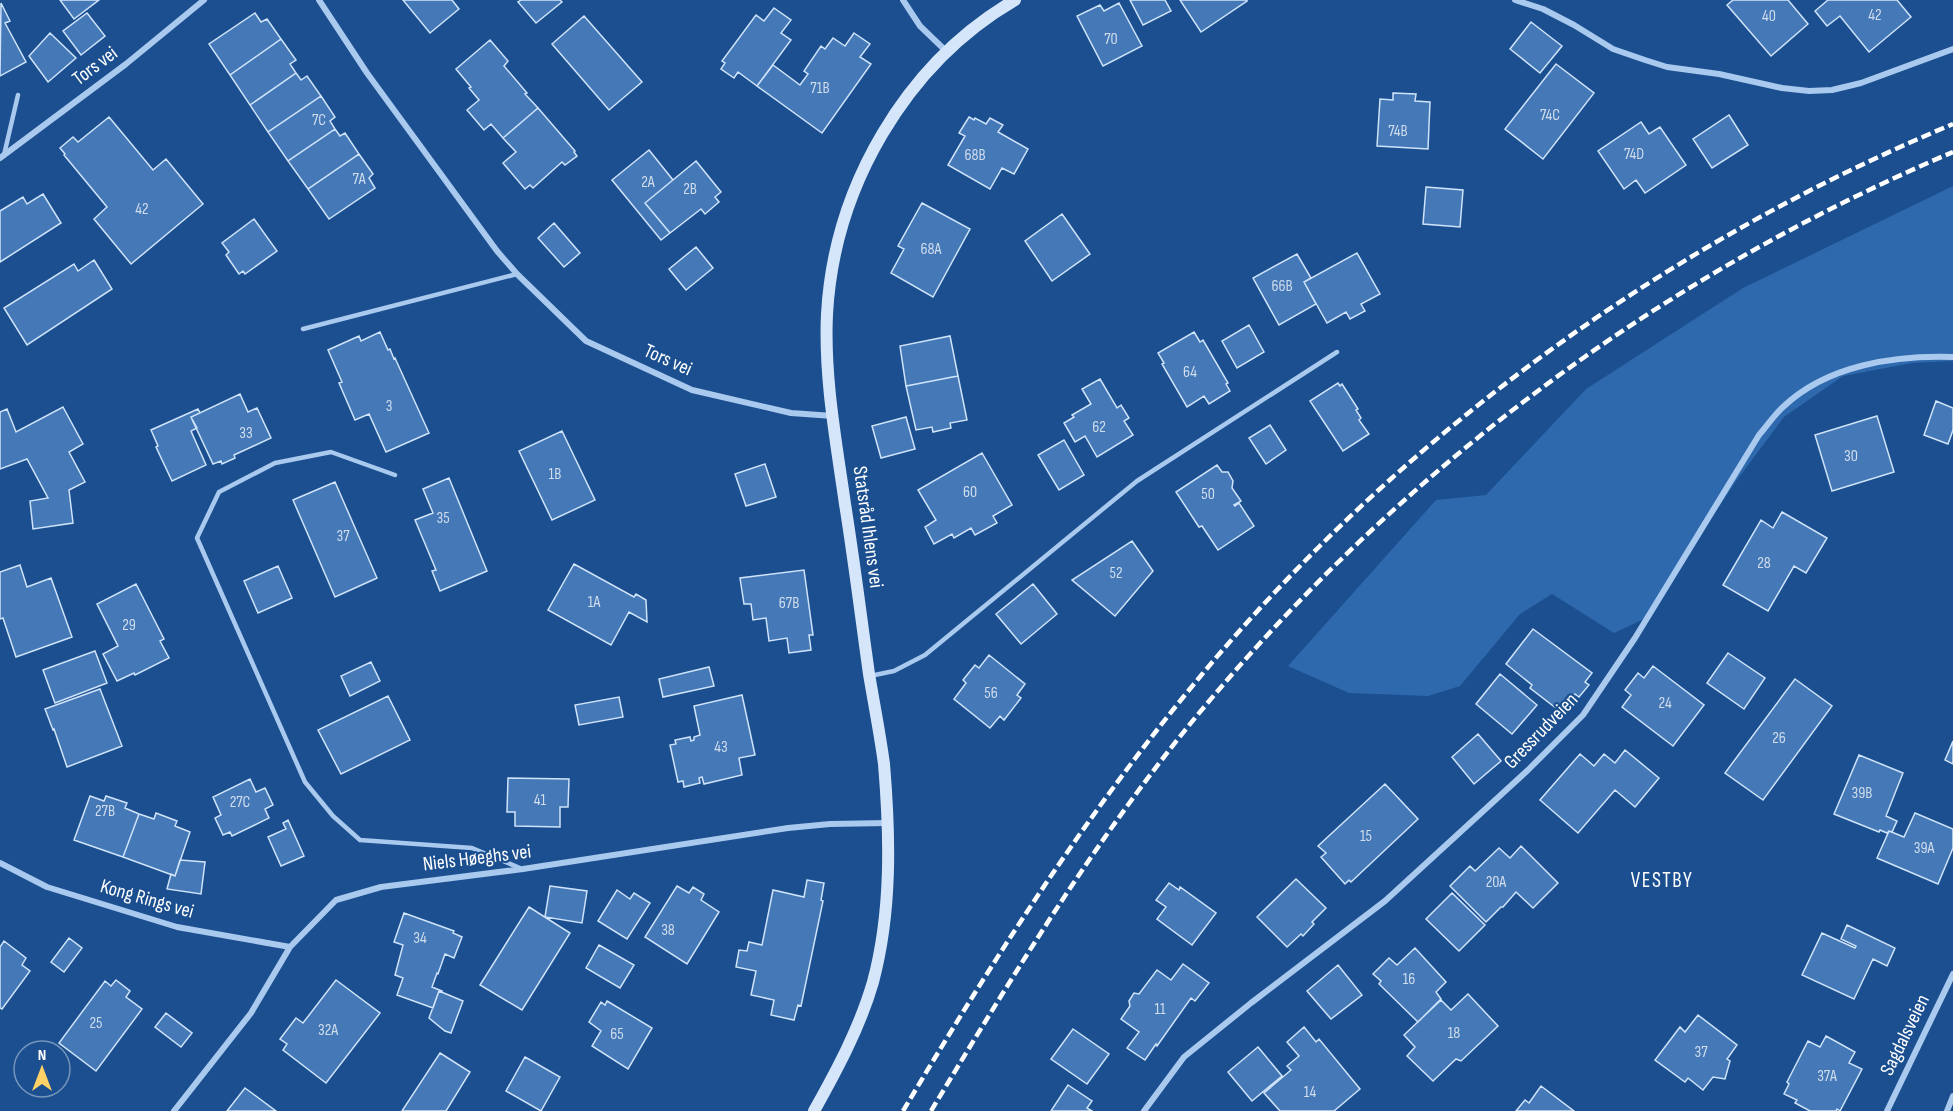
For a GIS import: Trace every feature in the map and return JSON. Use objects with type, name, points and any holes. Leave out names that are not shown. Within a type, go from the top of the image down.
[{"type":"street","name":"Tors vei","points":[[2,157],[126,64],[204,0]]},
{"type":"street","name":"Tors vei","points":[[319,0],[367,73],[497,251],[586,341],[692,390],[791,413],[833,416]]},
{"type":"street","points":[[903,0],[920,26],[946,51]]},
{"type":"street","name":"Statsråd Ihlens vei","points":[[814,1111],[849,1045],[872,984],[880,953],[888,863],[884,764],[833,416],[827,350],[830,282],[845,219],[856,188],[884,130],[929,69],[946,51],[1015,0]]},
{"type":"street","points":[[1515,0],[1543,9],[1613,49],[1645,60],[1667,67],[1719,74],[1782,88],[1809,91],[1832,90],[1861,83],[1953,49]]},
{"type":"street","name":"Gressrudveien","points":[[1144,1111],[1184,1057],[1251,1003],[1385,902],[1528,770],[1583,715],[1635,638],[1759,435],[1783,407],[1810,387],[1844,371],[1886,361],[1926,356],[1953,357]]},
{"type":"street","name":"Niels Høeghs vei","points":[[174,1111],[251,1013],[290,947],[336,900],[381,887],[523,869],[788,828],[830,824],[888,823]]},
{"type":"street","name":"Kong Rings vei","points":[[0,863],[47,887],[177,927],[290,947]]},
{"type":"street","name":"Sagdalsveien","points":[[1887,1111],[1953,974]]},
{"type":"street","points":[[1947,1111],[1953,1096]]},
{"type":"lane","name":"Tors vei","points":[[2,157],[18,96]]},
{"type":"lane","points":[[303,329],[518,274]]},
{"type":"lane","points":[[870,676],[894,670],[925,655],[1137,481],[1337,352]]},
{"type":"lane","points":[[396,475],[331,452],[275,463],[219,492],[197,538],[305,782],[333,816],[360,840],[472,848],[523,869]]},
{"type":"shaded area","points":[[1953,186],[1953,361],[1912,363],[1843,376],[1784,417],[1734,484],[1646,618],[1614,633],[1552,594],[1520,614],[1460,686],[1428,696],[1349,693],[1288,666],[1436,500],[1486,495],[1586,389],[1743,288]]},
{"type":"building","points":[[60,0],[99,0],[74,19]]},
{"type":"building","points":[[403,0],[452,0],[459,9],[430,33]]},
{"type":"building","points":[[521,0],[560,0],[562,2],[536,23],[518,2]]},
{"type":"building","points":[[1130,0],[1165,0],[1171,11],[1143,25]]},
{"type":"building","points":[[1180,0],[1247,0],[1247,1],[1201,32]]},
{"type":"building","points":[[1733,0],[1788,0],[1808,24],[1771,56],[1727,5]]},
{"type":"building","points":[[1828,0],[1897,0],[1911,17],[1869,52],[1840,16],[1827,26],[1815,11]]},
{"type":"building","points":[[1,3],[10,21],[5,23],[26,62],[0,76]]},
{"type":"building","points":[[1119,3],[1142,46],[1103,66],[1077,16],[1100,5],[1104,11]]},
{"type":"building","points":[[774,8],[791,20],[781,33],[791,40],[757,86],[738,72],[734,78],[721,69],[725,63],[722,61],[756,15],[764,21]]},
{"type":"building","points":[[87,13],[105,36],[81,55],[63,31]]},
{"type":"building","points":[[255,13],[261,22],[267,19],[281,39],[230,75],[209,44]]},
{"type":"building","points":[[584,16],[642,82],[609,110],[552,44]]},
{"type":"building","points":[[1531,22],[1562,46],[1540,73],[1510,49]]},
{"type":"building","points":[[50,33],[76,58],[48,82],[29,56]]},
{"type":"building","points":[[854,33],[870,44],[860,57],[871,64],[822,133],[757,86],[773,65],[800,85],[808,74],[804,71],[821,46],[825,49],[833,38],[845,46]]},
{"type":"building","points":[[281,39],[296,60],[290,64],[296,73],[250,105],[230,75]]},
{"type":"building","points":[[490,40],[508,61],[504,66],[538,108],[503,138],[491,124],[484,130],[467,110],[479,100],[456,69]]},
{"type":"building","points":[[1556,64],[1594,93],[1543,159],[1505,129]]},
{"type":"building","points":[[296,73],[301,80],[307,76],[321,96],[268,132],[250,105]]},
{"type":"building","points":[[1393,93],[1416,94],[1415,101],[1430,102],[1428,149],[1377,146],[1380,99],[1393,100]]},
{"type":"building","points":[[321,96],[335,117],[330,121],[335,129],[288,161],[268,132]]},
{"type":"building","points":[[538,108],[577,156],[565,165],[562,162],[533,188],[530,185],[525,189],[503,163],[516,152],[503,138]]},
{"type":"building","points":[[1729,115],[1748,145],[1712,168],[1693,139]]},
{"type":"building","points":[[109,117],[153,170],[166,159],[203,204],[131,264],[94,219],[107,207],[60,148],[73,137],[78,142]]},
{"type":"building","points":[[969,117],[986,124],[990,118],[1003,125],[998,132],[1028,149],[1014,174],[1002,168],[990,189],[948,165],[965,136],[959,133]]},
{"type":"building","points":[[1641,122],[1649,134],[1660,127],[1686,165],[1645,193],[1636,180],[1624,189],[1598,151]]},
{"type":"building","points":[[335,129],[340,136],[345,133],[359,154],[308,189],[288,161]]},
{"type":"building","points":[[649,150],[673,180],[645,203],[670,233],[661,240],[612,180]]},
{"type":"building","points":[[359,154],[373,174],[369,178],[375,188],[329,219],[308,189]]},
{"type":"building","points":[[696,161],[721,192],[715,197],[719,202],[705,214],[701,209],[670,233],[645,203]]},
{"type":"building","points":[[1426,187],[1463,190],[1460,227],[1423,224]]},
{"type":"building","points":[[43,194],[61,223],[0,262],[0,211],[23,197],[27,204]]},
{"type":"building","points":[[922,203],[970,229],[933,297],[891,273],[904,249],[898,246]]},
{"type":"building","points":[[1062,214],[1090,254],[1052,281],[1025,241]]},
{"type":"building","points":[[254,219],[277,251],[245,274],[243,271],[239,274],[226,255],[229,252],[222,243]]},
{"type":"building","points":[[554,223],[580,253],[564,267],[538,238]]},
{"type":"building","points":[[696,247],[713,268],[686,290],[669,269]]},
{"type":"building","points":[[1357,253],[1380,294],[1361,304],[1365,311],[1350,319],[1346,312],[1327,323],[1304,282]]},
{"type":"building","points":[[1297,254],[1311,278],[1304,282],[1316,304],[1279,325],[1253,278]]},
{"type":"building","points":[[94,260],[112,289],[27,345],[4,308],[74,264],[78,271]]},
{"type":"building","points":[[1249,325],[1264,352],[1237,368],[1222,341]]},
{"type":"building","points":[[380,332],[388,350],[390,349],[395,358],[429,433],[386,452],[369,414],[355,420],[328,350],[359,336],[361,341]]},
{"type":"building","points":[[1194,332],[1200,342],[1203,340],[1228,383],[1226,384],[1230,391],[1209,404],[1204,396],[1187,407],[1158,353]]},
{"type":"building","points":[[950,336],[958,376],[906,386],[900,346]]},
{"type":"building","points":[[958,376],[967,420],[950,423],[951,428],[933,432],[932,427],[916,430],[906,386]]},
{"type":"building","points":[[1100,379],[1117,408],[1121,405],[1129,418],[1124,421],[1133,435],[1097,457],[1085,436],[1075,442],[1064,423],[1074,417],[1072,415],[1091,404],[1082,389]]},
{"type":"building","points":[[1338,383],[1340,386],[1342,384],[1358,409],[1356,410],[1361,418],[1359,420],[1369,434],[1343,451],[1310,401]]},
{"type":"building","points":[[240,394],[248,412],[257,408],[271,438],[234,455],[235,458],[222,464],[221,461],[213,464],[191,417]]},
{"type":"building","points":[[1936,401],[1953,408],[1953,430],[1948,444],[1924,435]]},
{"type":"building","points":[[63,407],[83,444],[69,452],[85,482],[69,490],[73,523],[33,529],[30,501],[48,498],[27,459],[0,469],[0,412],[7,409],[16,432]]},
{"type":"building","points":[[198,409],[200,413],[191,417],[197,428],[191,431],[206,465],[172,481],[156,447],[158,446],[151,430]]},
{"type":"building","points":[[1877,416],[1894,472],[1832,491],[1815,435]]},
{"type":"building","points":[[906,417],[915,449],[881,458],[872,426]]},
{"type":"building","points":[[1270,425],[1286,450],[1266,464],[1249,438]]},
{"type":"building","points":[[562,431],[595,500],[552,520],[519,451]]},
{"type":"building","points":[[1064,440],[1084,475],[1059,490],[1038,455]]},
{"type":"building","points":[[982,453],[1012,505],[993,516],[997,523],[975,535],[971,528],[954,538],[952,534],[934,544],[925,527],[936,520],[918,490]]},
{"type":"building","points":[[765,464],[776,497],[746,506],[735,474]]},
{"type":"building","points":[[1217,465],[1222,472],[1228,472],[1233,481],[1232,488],[1241,501],[1234,505],[1239,503],[1254,526],[1218,550],[1202,526],[1199,527],[1176,492]]},
{"type":"building","points":[[449,478],[487,571],[440,591],[432,571],[436,570],[415,520],[433,513],[423,489]]},
{"type":"building","points":[[335,482],[377,578],[335,597],[293,500]]},
{"type":"building","points":[[1782,512],[1827,538],[1806,573],[1794,566],[1768,611],[1723,585],[1761,520],[1773,528]]},
{"type":"building","points":[[1132,541],[1153,571],[1115,616],[1072,580]]},
{"type":"building","points":[[574,564],[634,597],[636,594],[646,600],[647,622],[629,612],[611,645],[548,610]]},
{"type":"building","points":[[20,565],[27,587],[51,578],[72,637],[16,657],[3,618],[0,619],[0,572]]},
{"type":"building","points":[[278,566],[292,598],[258,613],[244,581]]},
{"type":"building","points":[[804,570],[813,635],[809,635],[811,650],[789,653],[787,638],[769,641],[766,618],[753,620],[751,604],[744,604],[740,578]]},
{"type":"building","points":[[136,584],[164,639],[160,641],[169,658],[117,681],[103,654],[118,646],[97,604]]},
{"type":"building","points":[[1033,584],[1057,614],[1021,644],[996,614]]},
{"type":"building","points":[[1533,629],[1592,673],[1585,682],[1589,685],[1579,697],[1575,694],[1561,712],[1530,688],[1532,685],[1506,664]]},
{"type":"building","points":[[95,651],[107,683],[55,703],[43,670]]},
{"type":"building","points":[[1728,653],[1765,678],[1744,709],[1707,683]]},
{"type":"building","points":[[989,655],[1025,684],[1017,695],[1021,698],[1004,720],[1000,716],[990,728],[954,699],[966,683],[963,680],[975,665],[979,668]]},
{"type":"building","points":[[371,662],[380,681],[350,696],[341,676]]},
{"type":"building","points":[[1653,666],[1704,705],[1673,746],[1622,707],[1631,695],[1625,690],[1638,673],[1644,678]]},
{"type":"building","points":[[709,667],[714,686],[663,697],[659,679]]},
{"type":"building","points":[[1500,674],[1537,705],[1512,734],[1476,704]]},
{"type":"building","points":[[1795,679],[1832,706],[1763,800],[1725,773]]},
{"type":"building","points":[[100,689],[122,746],[67,767],[45,709]]},
{"type":"building","points":[[742,695],[755,755],[739,758],[742,775],[704,784],[702,777],[699,778],[700,783],[684,787],[683,781],[678,782],[670,745],[676,744],[675,740],[690,737],[691,741],[700,735],[694,706]]},
{"type":"building","points":[[388,696],[410,740],[341,774],[318,730]]},
{"type":"building","points":[[619,697],[623,717],[579,725],[575,705]]},
{"type":"building","points":[[1478,734],[1501,761],[1474,784],[1452,757]]},
{"type":"building","points":[[1953,741],[1953,764],[1945,760]]},
{"type":"building","points":[[1625,750],[1659,778],[1635,807],[1615,790],[1578,833],[1540,800],[1580,754],[1594,766],[1604,754],[1615,763]]},
{"type":"building","points":[[1859,755],[1903,773],[1886,816],[1897,821],[1892,832],[1887,833],[1880,830],[1879,832],[1834,814]]},
{"type":"building","points":[[508,778],[569,779],[568,807],[560,807],[560,827],[515,826],[515,812],[507,812]]},
{"type":"building","points":[[250,779],[256,792],[265,788],[273,805],[265,809],[269,818],[232,836],[230,832],[223,835],[215,818],[221,815],[213,797]]},
{"type":"building","points":[[1385,784],[1418,819],[1351,882],[1349,880],[1345,884],[1321,857],[1326,853],[1318,846]]},
{"type":"building","points":[[90,796],[104,801],[106,796],[127,803],[125,808],[139,814],[123,857],[74,840]]},
{"type":"building","points":[[156,813],[177,821],[175,826],[190,832],[175,876],[123,857],[139,814],[154,819]]},
{"type":"building","points":[[1915,813],[1953,829],[1953,848],[1938,884],[1877,858],[1889,831],[1904,837]]},
{"type":"building","points":[[288,820],[304,856],[281,866],[268,837],[286,829],[283,823]]},
{"type":"building","points":[[1521,846],[1558,883],[1533,908],[1516,892],[1486,922],[1450,886],[1470,866],[1475,871],[1499,848],[1510,858]]},
{"type":"building","points":[[180,860],[205,862],[201,894],[167,889],[171,874],[175,876]]},
{"type":"building","points":[[1296,879],[1326,908],[1312,922],[1314,924],[1303,936],[1301,934],[1287,947],[1257,917]]},
{"type":"building","points":[[807,880],[824,883],[821,900],[823,901],[801,1006],[798,1005],[794,1020],[771,1015],[774,1000],[751,995],[756,971],[736,967],[739,950],[747,951],[749,942],[762,945],[773,890],[804,897]]},
{"type":"building","points":[[1169,883],[1179,890],[1180,887],[1216,913],[1192,945],[1157,919],[1166,907],[1156,900]]},
{"type":"building","points":[[550,886],[587,891],[582,923],[545,917]]},
{"type":"building","points":[[677,886],[689,893],[693,887],[704,894],[701,900],[719,912],[687,964],[645,937]]},
{"type":"building","points":[[617,890],[630,899],[634,893],[650,903],[627,939],[598,921]]},
{"type":"building","points":[[1452,893],[1485,925],[1459,951],[1426,919]]},
{"type":"building","points":[[529,907],[570,933],[522,1010],[480,985]]},
{"type":"building","points":[[404,913],[454,931],[453,933],[462,937],[454,958],[445,954],[437,973],[432,987],[442,991],[439,991],[433,1008],[397,995],[403,978],[395,975],[403,945],[394,942]]},
{"type":"building","points":[[1847,925],[1895,948],[1887,966],[1873,959],[1854,999],[1802,975],[1822,933],[1855,948],[1856,946],[1841,939]]},
{"type":"building","points":[[69,938],[82,948],[64,972],[51,962]]},
{"type":"building","points":[[4,941],[26,958],[22,965],[30,971],[2,1009],[0,1008],[0,947]]},
{"type":"building","points":[[599,945],[634,965],[620,988],[586,968]]},
{"type":"building","points":[[1415,948],[1446,982],[1436,992],[1441,999],[1418,1022],[1379,984],[1381,981],[1373,974],[1389,958],[1397,965]]},
{"type":"building","points":[[1183,964],[1209,983],[1195,1001],[1191,998],[1145,1060],[1127,1048],[1139,1032],[1121,1019],[1130,1006],[1129,1001],[1134,993],[1139,994],[1157,970],[1171,980]]},
{"type":"building","points":[[1338,965],[1362,995],[1331,1019],[1307,991]]},
{"type":"building","points":[[116,980],[130,991],[126,997],[142,1009],[96,1071],[72,1053],[72,1039],[62,1039],[105,981],[111,986]]},
{"type":"building","points":[[336,980],[380,1013],[326,1083],[283,1050],[287,1044],[280,1039],[296,1018],[303,1023]]},
{"type":"building","points":[[439,991],[463,1001],[451,1033],[429,1018]]},
{"type":"building","points":[[1468,994],[1498,1026],[1461,1061],[1456,1059],[1433,1081],[1407,1056],[1415,1047],[1404,1035],[1441,1000],[1451,1010]]},
{"type":"building","points":[[607,1001],[652,1028],[628,1069],[592,1046],[601,1031],[589,1022],[601,1002],[605,1005]]},
{"type":"building","points":[[166,1013],[192,1033],[181,1047],[155,1027]]},
{"type":"building","points":[[1698,1015],[1737,1045],[1727,1059],[1730,1061],[1725,1079],[1713,1077],[1703,1090],[1688,1078],[1685,1082],[1655,1060],[1680,1027],[1685,1032]]},
{"type":"building","points":[[1304,1027],[1316,1042],[1319,1039],[1360,1089],[1334,1111],[1280,1111],[1264,1093],[1291,1070],[1287,1066],[1299,1056],[1287,1042]]},
{"type":"building","points":[[1073,1029],[1109,1054],[1087,1084],[1051,1059]]},
{"type":"building","points":[[1826,1036],[1855,1052],[1849,1063],[1862,1069],[1840,1111],[1837,1109],[1836,1111],[1810,1111],[1795,1103],[1797,1100],[1784,1094],[1789,1084],[1787,1082],[1808,1041],[1820,1047]]},
{"type":"building","points":[[1258,1047],[1282,1076],[1252,1101],[1228,1072]]},
{"type":"building","points":[[440,1053],[470,1072],[446,1111],[402,1111]]},
{"type":"building","points":[[525,1057],[560,1077],[541,1111],[506,1091]]},
{"type":"building","points":[[1068,1085],[1092,1101],[1087,1108],[1092,1111],[1051,1111]]},
{"type":"building","points":[[1541,1086],[1574,1111],[1516,1111],[1525,1100],[1529,1103]]},
{"type":"building","points":[[245,1088],[276,1111],[227,1111]]},
{"type":"railway","points":[[903,1111],[1040,892],[1114,786],[1194,684],[1273,595],[1357,510],[1446,431],[1540,358],[1638,290],[1740,229],[1845,173],[1953,124]]},
{"type":"railway","points":[[931,1111],[1052,915],[1151,774],[1186,729],[1266,637],[1350,550],[1440,469],[1534,394],[1633,324],[1736,260],[1843,203],[1953,152]]},
{"type":"district","name":"VESTBY","points":[[1662,880]]}]
